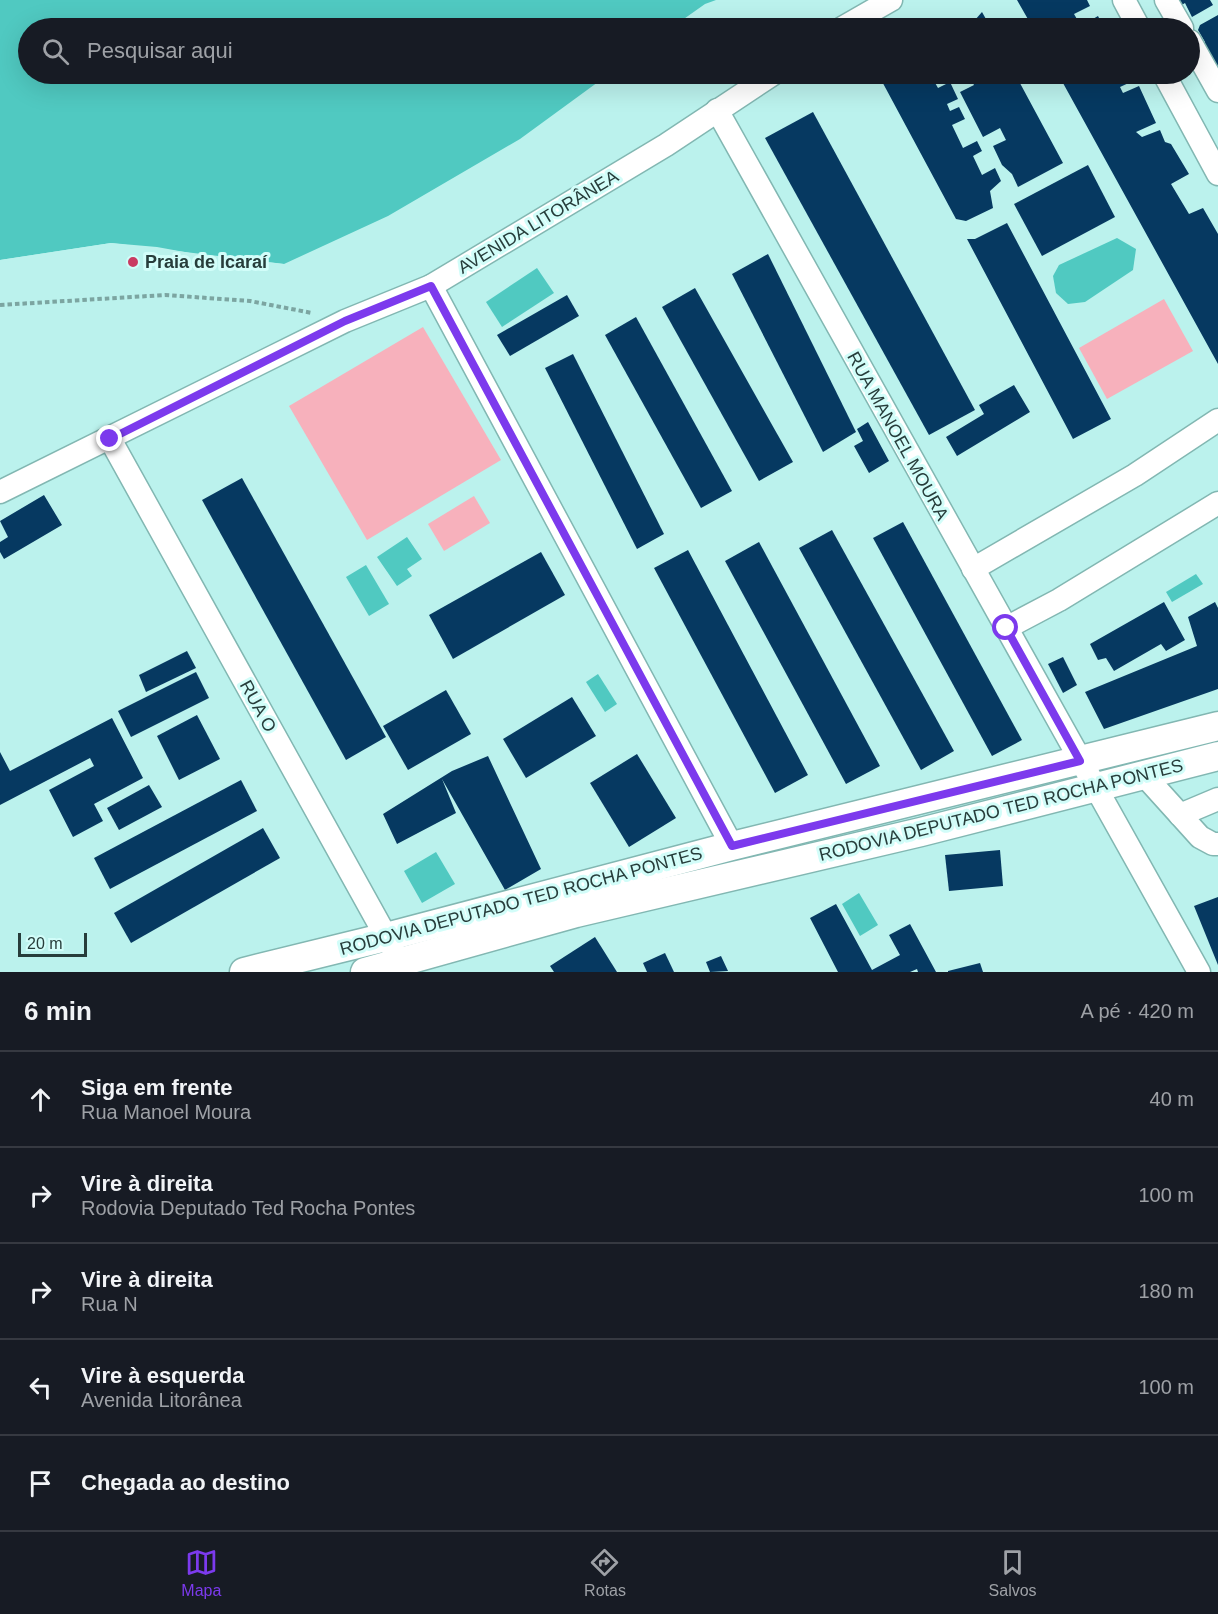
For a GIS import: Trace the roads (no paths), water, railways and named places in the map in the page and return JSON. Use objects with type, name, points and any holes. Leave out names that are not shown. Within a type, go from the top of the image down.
[{"type":"main road","name":"RODOVIA DEPUTADO TED ROCHA PONTES","points":[[244,972],[732,846],[1218,726]]},
{"type":"main road","name":"RODOVIA DEPUTADO TED ROCHA PONTES","points":[[365,972],[404,968],[576,914],[921,832],[1218,756]]},
{"type":"street","points":[[860,18],[891,0]]},
{"type":"street","points":[[1124,0],[1134,18]]},
{"type":"street","points":[[1166,0],[1176,18]]},
{"type":"street","points":[[1200,59],[1218,91]]},
{"type":"street","name":"AVENIDA LITORÂNEA","points":[[0,492],[345,321],[431,286],[666,145],[758,84]]},
{"type":"street","points":[[1169,84],[1218,174]]},
{"type":"street","name":"RUA MANOEL MOURA","points":[[717,110],[1199,972]]},
{"type":"street","points":[[431,286],[732,846]]},
{"type":"street","points":[[973,569],[1135,475],[1218,420]]},
{"type":"street","name":"RUA O","points":[[110,439],[404,968]]},
{"type":"street","points":[[1006,628],[1059,600],[1218,503]]},
{"type":"street","points":[[1144,775],[1200,837],[1213,844],[1218,844]]},
{"type":"street","points":[[1180,815],[1218,799]]},
{"type":"water","points":[[0,0],[716,0],[705,4],[685,18],[18,18],[18,84],[595,84],[520,139],[388,216],[284,264],[111,243],[0,260]]},
{"type":"water","points":[[1117,238],[1136,249],[1133,270],[1085,302],[1068,304],[1056,293],[1053,276],[1059,265]]},
{"type":"water","points":[[537,268],[554,293],[502,327],[486,302]]},
{"type":"water","points":[[407,537],[422,559],[407,569],[412,576],[397,586],[377,557]]},
{"type":"water","points":[[366,565],[389,604],[369,616],[346,577]]},
{"type":"water","points":[[1196,574],[1203,584],[1172,602],[1166,592]]},
{"type":"water","points":[[598,674],[617,704],[605,712],[586,682]]},
{"type":"water","points":[[436,852],[455,884],[422,903],[404,871]]},
{"type":"water","points":[[859,893],[878,925],[860,936],[842,904]]},
{"type":"place","name":"Praia de Icaraí","points":[[133,262]]}]
